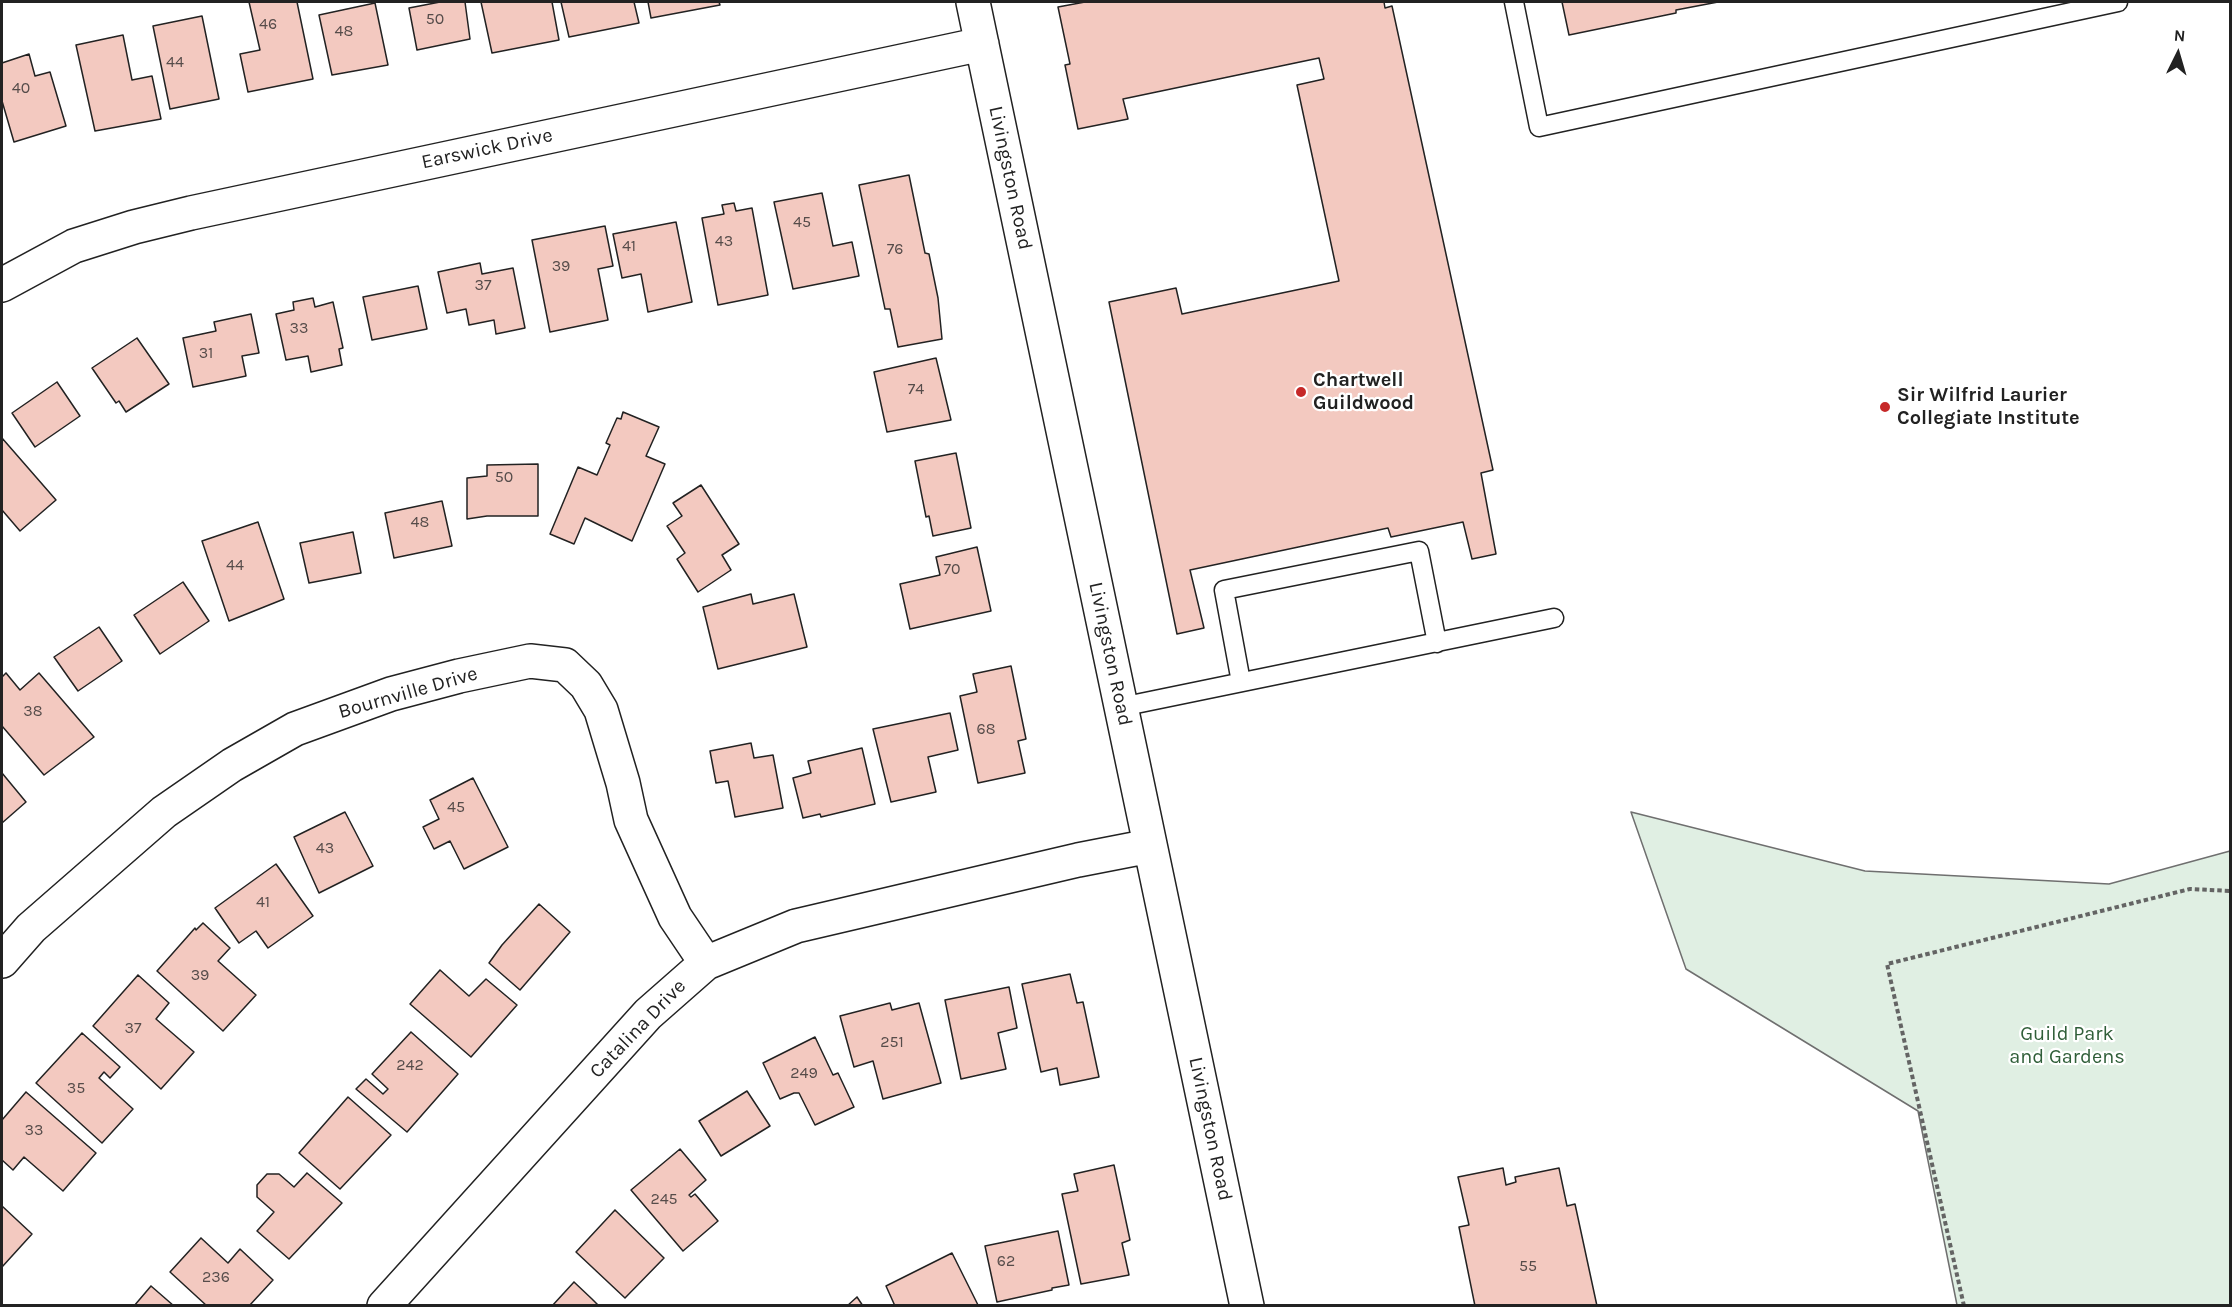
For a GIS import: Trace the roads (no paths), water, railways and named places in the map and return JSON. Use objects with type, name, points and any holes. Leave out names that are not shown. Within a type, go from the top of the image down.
[{"type":"street","name":"Livingston Road","points":[[973,2],[1247,1305]]},
{"type":"street","name":"Earswick Drive","points":[[2,285],[74,246],[134,227],[982,44]]},
{"type":"street","name":"Bournville Drive","points":[[2,961],[31,928],[164,812],[232,765],[295,729],[391,694],[459,676],[530,661],[565,665],[586,685],[601,710],[623,783],[631,820],[675,917],[706,963]]},
{"type":"street","name":"Catalina Drive","points":[[384,1305],[648,1014],[706,963],[796,926],[1078,860],[1150,846]]},
{"type":"lane","points":[[1514,2],[1539,128],[2118,2]]},
{"type":"lane","points":[[1241,682],[1224,590],[1419,551],[1437,643]]},
{"type":"lane","points":[[1121,707],[1554,618]]},
{"type":"place","name":"Chartwell Guildwood","points":[[1301,392]]},
{"type":"place","name":"Sir Wilfrid Laurier Collegiate Institute","points":[[1885,407]]},
{"type":"park label","name":"Guild Park and Gardens","points":[[2067,1046]]}]
